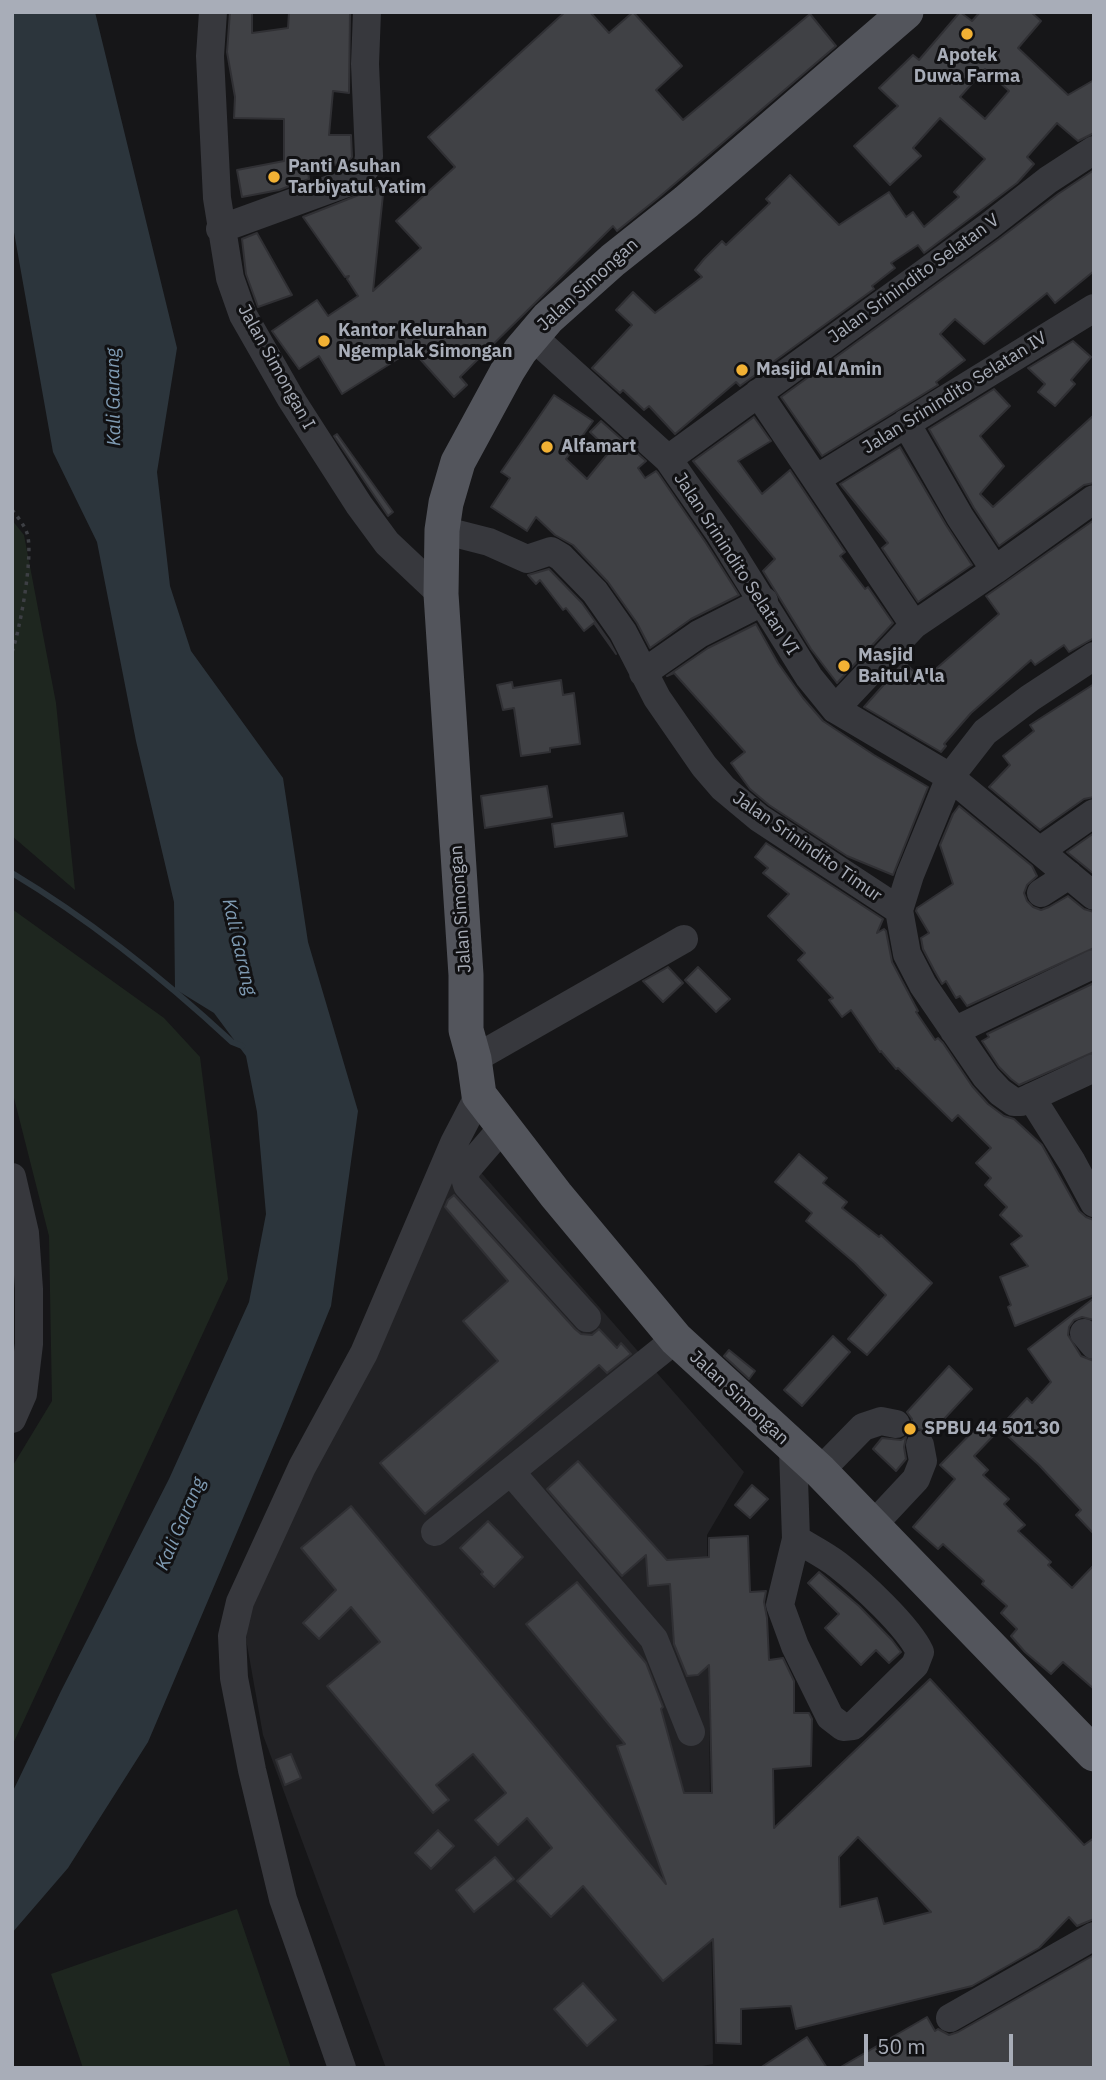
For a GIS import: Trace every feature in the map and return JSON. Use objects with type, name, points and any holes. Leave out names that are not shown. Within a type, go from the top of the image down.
[{"type":"main road","name":"Jalan Simongan","points":[[906,12],[548,318],[531,336],[508,370],[457,462],[442,530],[441,594],[466,975],[466,1030],[474,1059],[479,1095],[565,1205],[676,1339],[820,1471],[1094,1754]]},
{"type":"street","name":"Jalan Simongan I","points":[[212,12],[210,56],[220,229],[230,278],[243,315],[291,399],[359,505],[387,543],[441,594]]},
{"type":"street","points":[[220,229],[352,181],[364,173],[369,165],[365,64],[367,12]]},
{"type":"street","name":"Jalan Srinindito Selatan V","points":[[667,459],[1094,149]]},
{"type":"street","name":"Jalan Srinindito Selatan IV","points":[[816,479],[1094,307]]},
{"type":"street","name":"Jalan Srinindito Selatan VI","points":[[531,336],[667,459],[764,601],[803,668],[835,709],[950,777],[1094,896]]},
{"type":"street","points":[[758,393],[914,625]]},
{"type":"street","points":[[906,423],[960,517],[995,570]]},
{"type":"street","points":[[835,709],[914,625],[1094,499]]},
{"type":"street","name":"Jalan Srinindito Timur","points":[[442,530],[489,542],[527,559],[546,551],[555,552],[595,592],[623,632],[643,673],[673,721],[723,788],[759,818],[899,910],[907,954],[923,985],[986,1077],[1014,1102],[1031,1097]]},
{"type":"street","points":[[643,673],[699,634],[764,601]]},
{"type":"street","points":[[899,910],[950,777],[985,732],[1030,698],[1094,656]]},
{"type":"street","points":[[1041,850],[1094,813]]},
{"type":"street","points":[[1041,893],[1069,875]]},
{"type":"street","points":[[474,1059],[684,939]]},
{"type":"street","points":[[954,1031],[1094,964]]},
{"type":"street","points":[[1094,1068],[1031,1097],[1094,1203]]},
{"type":"street","points":[[342,2068],[283,1899],[249,1757],[234,1678],[232,1636],[240,1602],[302,1467],[363,1353],[454,1143],[479,1095]]},
{"type":"street","points":[[503,1127],[466,1170],[467,1185],[587,1318]]},
{"type":"street","points":[[12,1177],[24,1233],[29,1289],[29,1344],[23,1394],[12,1419]]},
{"type":"street","points":[[435,1532],[676,1339]]},
{"type":"street","points":[[820,1471],[863,1427],[881,1421],[896,1424]]},
{"type":"street","points":[[872,1526],[921,1469],[923,1455],[920,1445]]},
{"type":"street","points":[[793,1449],[796,1539],[780,1605],[795,1646],[830,1717],[843,1727],[853,1726],[915,1665],[920,1652],[914,1639],[902,1625],[838,1565],[796,1539]]},
{"type":"street","points":[[511,1472],[654,1639],[691,1732]]},
{"type":"street","points":[[950,2018],[1094,1936]]},
{"type":"path","points":[[12,510],[28,535],[25,596],[12,652]]},
{"type":"shaded area","points":[[12,520],[24,535],[56,703],[75,890],[12,836]]},
{"type":"shaded area","points":[[12,909],[164,1018],[200,1057],[228,1279],[12,1746],[12,1467],[52,1401],[49,1236],[12,1090]]},
{"type":"shaded area","points":[[456,1144],[744,1472],[707,1535],[713,2064],[692,2068],[386,2068],[263,1735],[246,1639],[254,1575]]},
{"type":"shaded area","points":[[237,1909],[291,2068],[83,2068],[51,1974]]},
{"type":"water","name":"Kali Garang","points":[[12,12],[95,12],[177,348],[157,472],[170,586],[191,651],[283,778],[308,942],[358,1111],[331,1306],[282,1426],[148,1742],[68,1868],[12,1933],[12,1793],[169,1479],[249,1302],[266,1214],[257,1112],[246,1056],[214,1013],[175,989],[174,902],[136,741],[97,542],[53,452],[12,221]]},
{"type":"building","points":[[230,12],[252,12],[252,33],[288,28],[289,12],[350,12],[349,93],[333,91],[329,135],[351,135],[352,157],[346,165],[307,164],[309,179],[279,190],[242,197],[237,170],[284,161],[284,119],[234,118],[235,97],[227,52]]},
{"type":"building","points":[[565,12],[590,12],[609,33],[633,12],[682,66],[656,90],[683,120],[810,14],[836,46],[658,198],[617,231],[613,226],[460,377],[467,385],[454,397],[412,350],[342,394],[319,356],[299,369],[272,331],[317,300],[328,316],[358,296],[347,279],[349,276],[345,277],[303,217],[384,185],[373,291],[421,248],[396,221],[455,167],[428,137]]},
{"type":"building","points":[[960,12],[972,21],[980,12],[1031,12],[1041,21],[1018,48],[1068,95],[1094,80],[1094,133],[1078,141],[1057,123],[1027,157],[1034,164],[1017,183],[924,253],[918,245],[891,263],[895,268],[872,286],[874,289],[740,386],[736,382],[675,434],[649,406],[644,410],[623,390],[620,393],[592,368],[632,325],[616,310],[633,292],[655,313],[702,277],[695,270],[704,259],[722,241],[726,245],[770,203],[766,199],[790,175],[839,225],[889,192],[906,217],[913,212],[924,227],[959,197],[954,192],[985,159],[940,118],[913,148],[921,156],[890,185],[854,146],[898,106],[879,88],[913,55],[919,60]],"holes":[[[985,69],[1009,91],[985,119],[960,97]]]},
{"type":"building","points":[[1094,170],[1094,271],[1055,303],[1047,293],[984,344],[955,319],[940,334],[965,360],[936,382],[938,385],[822,456],[781,397]]},
{"type":"building","points":[[257,233],[292,295],[258,307],[246,274],[242,239]]},
{"type":"building","points":[[1073,341],[1091,357],[1071,380],[1075,384],[1055,406],[1038,392],[1045,384],[1028,368]]},
{"type":"building","points":[[994,389],[1010,406],[980,436],[1004,466],[980,494],[993,507],[1094,415],[1094,483],[1084,485],[999,546],[929,429]]},
{"type":"building","points":[[554,395],[593,421],[566,459],[587,479],[610,451],[590,432],[601,421],[646,461],[638,468],[645,478],[656,471],[658,473],[739,595],[691,619],[650,648],[637,623],[608,582],[573,545],[555,535],[536,517],[527,531],[491,507],[510,478],[501,472]]},
{"type":"building","points":[[754,417],[771,441],[738,461],[762,494],[790,470],[845,552],[840,556],[865,589],[868,587],[893,623],[837,683],[811,649],[763,571],[775,559],[693,461]]},
{"type":"building","points":[[337,434],[393,512],[388,516],[334,436]]},
{"type":"building","points":[[900,447],[972,565],[918,602],[882,548],[888,543],[840,484]]},
{"type":"building","points":[[1094,520],[1094,638],[1069,652],[1064,645],[1035,665],[1031,660],[971,713],[944,744],[946,746],[941,752],[864,707],[904,662],[923,680],[999,614],[986,596]]},
{"type":"building","points":[[549,569],[582,603],[616,654],[594,623],[584,631],[566,608],[563,610],[540,580],[536,584],[528,575]]},
{"type":"building","points":[[756,624],[778,663],[823,721],[928,787],[893,875],[847,856],[769,805],[750,789],[731,763],[745,752],[674,673],[667,676],[708,648]]},
{"type":"building","points":[[561,680],[563,695],[574,693],[580,744],[521,756],[514,708],[503,710],[497,685],[512,682],[513,688]]},
{"type":"building","points":[[1094,684],[1094,797],[1084,799],[1040,830],[989,787],[1010,765],[1003,756],[1034,731],[1030,725]]},
{"type":"building","points":[[547,786],[552,817],[485,828],[481,796]]},
{"type":"building","points":[[959,806],[1032,866],[1037,876],[1027,885],[1024,893],[1033,907],[1041,910],[1068,896],[1084,909],[1094,912],[1094,948],[967,1006],[960,996],[956,998],[946,981],[942,984],[934,970],[923,949],[921,938],[929,933],[916,911],[953,884],[940,845]]},
{"type":"building","points":[[623,813],[627,836],[555,847],[552,824]]},
{"type":"building","points":[[1094,833],[1094,874],[1067,852]]},
{"type":"building","points":[[766,843],[883,919],[877,933],[884,929],[886,931],[892,962],[918,1011],[916,1012],[935,1040],[938,1038],[943,1043],[972,1086],[988,1104],[1004,1116],[1014,1119],[1042,1145],[1079,1211],[1094,1220],[1094,1295],[1015,1326],[1008,1307],[1011,1305],[1000,1277],[1028,1266],[1011,1244],[1022,1236],[1000,1215],[1007,1207],[985,1185],[991,1178],[976,1163],[991,1148],[958,1115],[952,1121],[896,1069],[880,1052],[851,1010],[842,1017],[829,1000],[833,998],[798,960],[805,953],[768,916],[789,894],[763,873],[768,868],[755,857]]},
{"type":"building","points":[[668,967],[683,983],[663,1002],[643,981]]},
{"type":"building","points":[[698,967],[730,999],[716,1012],[685,980]]},
{"type":"building","points":[[1094,983],[1094,1052],[1019,1085],[1011,1079],[999,1067],[982,1041],[989,1037],[987,1034]]},
{"type":"building","points":[[799,1154],[827,1178],[823,1183],[847,1202],[842,1208],[879,1237],[881,1235],[932,1283],[867,1355],[848,1339],[886,1295],[855,1263],[806,1221],[812,1213],[775,1182]]},
{"type":"building","points":[[454,1195],[575,1329],[581,1334],[592,1335],[599,1329],[617,1348],[621,1343],[631,1354],[607,1373],[599,1365],[425,1514],[380,1463],[498,1361],[463,1321],[508,1281],[445,1207]]},
{"type":"building","points":[[1094,1298],[1094,1320],[1082,1317],[1074,1320],[1068,1335],[1081,1356],[1094,1361],[1094,1534],[1076,1515],[1081,1510],[1039,1465],[999,1428],[1027,1398],[1032,1403],[1051,1382],[1028,1349]]},
{"type":"building","points":[[833,1336],[850,1352],[802,1406],[784,1390]]},
{"type":"building","points":[[729,1350],[755,1371],[749,1379],[724,1356]]},
{"type":"building","points":[[949,1366],[972,1389],[931,1433],[918,1429],[910,1432],[912,1419],[907,1412]]},
{"type":"building","points":[[983,1421],[996,1433],[974,1456],[988,1470],[983,1475],[1009,1499],[1004,1504],[1025,1525],[1018,1531],[1051,1562],[1048,1565],[1072,1588],[1094,1565],[1094,1689],[1063,1662],[1051,1674],[1025,1652],[1011,1636],[1017,1629],[1001,1613],[1007,1606],[943,1544],[938,1549],[913,1527],[955,1479],[940,1465]]},
{"type":"building","points":[[906,1437],[906,1459],[896,1471],[873,1449],[882,1438],[901,1440]]},
{"type":"building","points":[[578,1461],[667,1560],[709,1557],[709,1538],[748,1536],[750,1592],[766,1591],[764,1602],[769,1660],[783,1658],[794,1681],[794,1713],[809,1713],[812,1719],[811,1766],[773,1769],[774,1828],[930,1679],[1084,1845],[1094,1838],[1094,1919],[1077,1926],[1069,1917],[1039,1948],[972,1986],[796,2029],[791,2006],[741,2009],[741,2044],[716,2043],[713,1939],[663,1981],[583,1886],[551,1917],[517,1881],[552,1848],[527,1818],[498,1845],[475,1820],[506,1793],[473,1754],[436,1785],[449,1800],[433,1813],[327,1686],[380,1642],[351,1607],[319,1639],[303,1623],[336,1590],[301,1548],[351,1506],[666,1884],[617,1746],[625,1744],[526,1624],[577,1582],[646,1663],[663,1707],[661,1709],[684,1793],[712,1793],[709,1665],[698,1675],[687,1676],[674,1644],[670,1584],[648,1586],[646,1555],[622,1576],[547,1489]],"holes":[[[858,1837],[931,1912],[884,1924],[877,1898],[840,1907],[839,1857]]]},
{"type":"building","points":[[752,1485],[768,1499],[750,1518],[735,1505]]},
{"type":"building","points":[[488,1521],[523,1557],[494,1587],[460,1548]]},
{"type":"building","points":[[819,1572],[859,1606],[892,1640],[901,1652],[889,1663],[876,1650],[861,1665],[825,1628],[839,1614],[808,1583]]},
{"type":"building","points":[[291,1754],[301,1778],[285,1785],[276,1760]]},
{"type":"building","points":[[438,1830],[454,1846],[431,1869],[415,1853]]},
{"type":"building","points":[[495,1857],[514,1879],[474,1912],[456,1890]]},
{"type":"building","points":[[1094,1955],[1094,2068],[839,2068],[927,2017],[935,2031],[938,2029],[949,2035],[958,2032]]},
{"type":"building","points":[[583,1983],[616,2020],[587,2046],[554,2009]]},
{"type":"building","points":[[807,2037],[827,2068],[760,2068]]},
{"type":"waterway","points":[[12,873],[99,931],[154,973],[232,1042],[242,1046]]},
{"type":"place","name":"Apotek Duwa Farma","points":[[967,34]]},
{"type":"place","name":"Panti Asuhan Tarbiyatul Yatim","points":[[274,177]]},
{"type":"place","name":"Kantor Kelurahan Ngemplak Simongan","points":[[324,341]]},
{"type":"place","name":"Masjid Al Amin","points":[[742,370]]},
{"type":"place","name":"Alfamart","points":[[547,447]]},
{"type":"place","name":"Masjid Baitul A'la","points":[[844,666]]},
{"type":"place","name":"SPBU 44 501 30","points":[[910,1429]]}]
